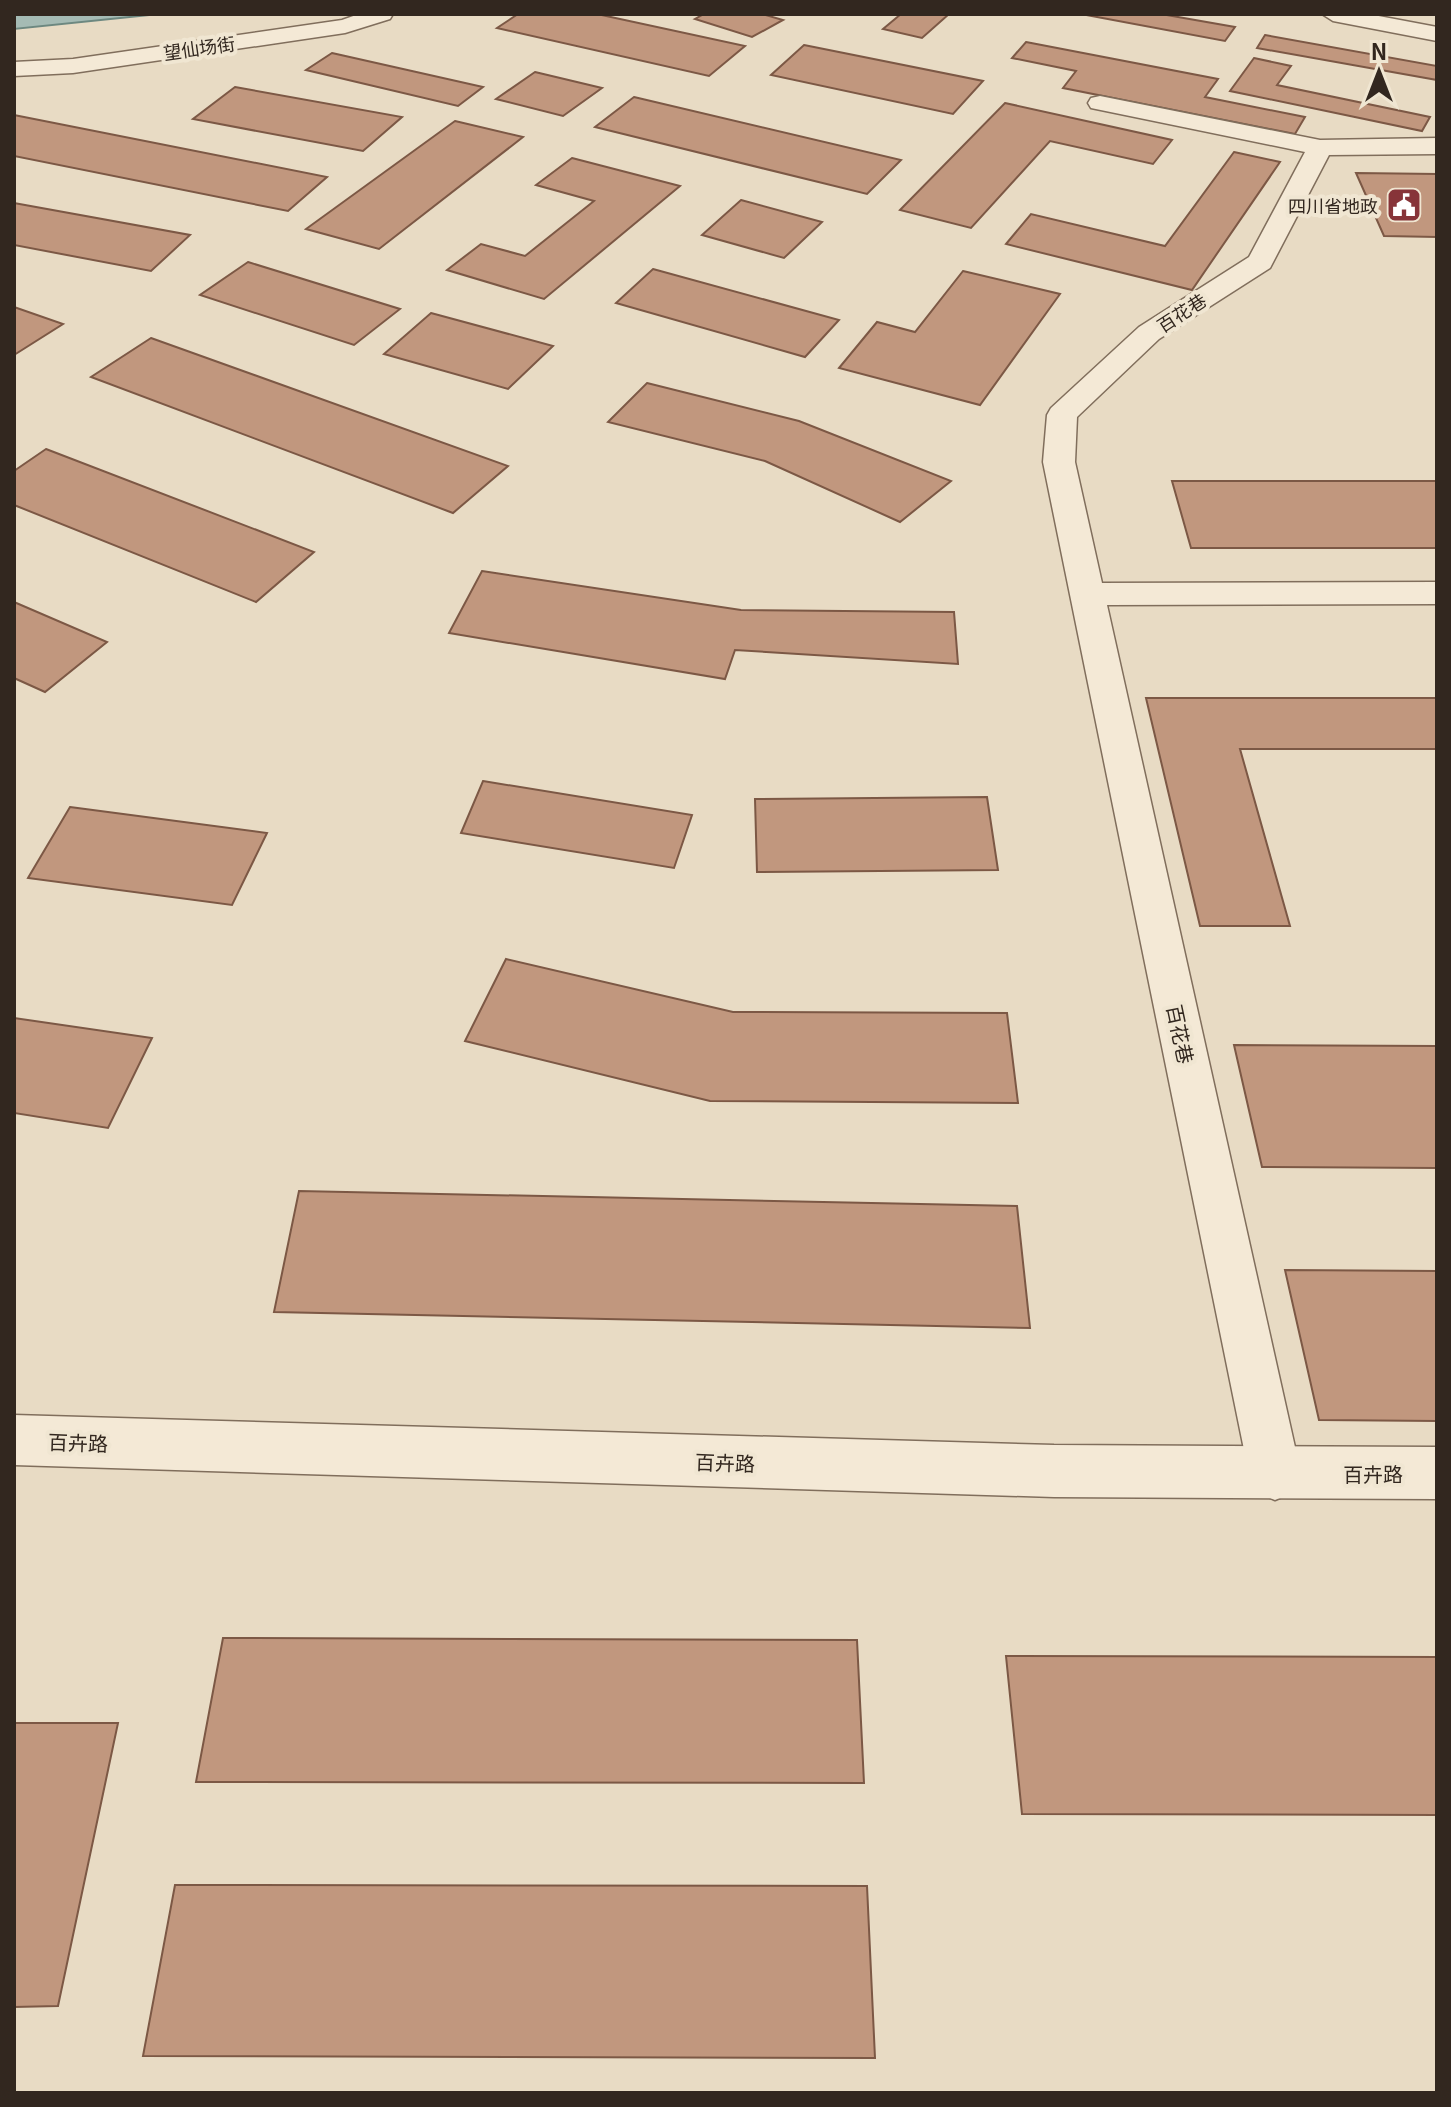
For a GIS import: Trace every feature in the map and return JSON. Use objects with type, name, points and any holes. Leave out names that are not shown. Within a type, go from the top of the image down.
[{"type":"street","name":"望仙场街","points":[[14,69],[73,66],[345,26],[382,14]]},
{"type":"street","points":[[1333,14],[1437,34]]},
{"type":"street","points":[[1100,103],[1320,148],[1437,146]]},
{"type":"street","name":"百花巷","points":[[1275,1474],[1059,462],[1062,415],[1149,333],[1260,262],[1320,148]]},
{"type":"street","points":[[1087,594],[1437,593]]},
{"type":"street","name":"百卉路","points":[[14,1440],[1054,1471],[1437,1473]]},
{"type":"water","points":[[14,14],[159,14],[14,29]]},
{"type":"building","points":[[518,14],[597,14],[745,46],[709,76],[497,28]]},
{"type":"building","points":[[704,14],[762,14],[783,20],[752,37],[695,19]]},
{"type":"building","points":[[901,14],[949,14],[922,38],[883,29]]},
{"type":"building","points":[[1081,14],[1161,14],[1235,27],[1225,41]]},
{"type":"building","points":[[1265,35],[1437,66],[1437,80],[1257,48]]},
{"type":"building","points":[[1026,42],[1218,79],[1205,97],[1305,117],[1295,134],[1063,88],[1076,71],[1012,58]]},
{"type":"building","points":[[804,45],[983,81],[953,114],[771,75]]},
{"type":"building","points":[[332,53],[483,87],[458,106],[306,70]]},
{"type":"building","points":[[1254,58],[1291,66],[1277,85],[1430,117],[1422,131],[1230,91]]},
{"type":"building","points":[[535,72],[602,88],[563,116],[496,99]]},
{"type":"building","points":[[235,87],[402,117],[363,151],[193,119]]},
{"type":"building","points":[[634,97],[901,160],[867,194],[595,127]]},
{"type":"building","points":[[1005,103],[1172,140],[1153,164],[1050,141],[971,228],[900,210]]},
{"type":"building","points":[[14,115],[327,177],[288,211],[14,156]]},
{"type":"building","points":[[455,121],[523,137],[379,249],[306,229]]},
{"type":"building","points":[[1234,152],[1280,162],[1192,290],[1006,244],[1031,214],[1165,246]]},
{"type":"building","points":[[572,158],[680,186],[544,299],[447,270],[481,244],[525,256],[594,201],[536,185]]},
{"type":"building","name":"四川省地政","points":[[1356,173],[1437,174],[1437,237],[1384,236]]},
{"type":"building","points":[[741,200],[822,222],[784,258],[702,235]]},
{"type":"building","points":[[14,203],[190,235],[151,271],[14,245]]},
{"type":"building","points":[[248,262],[400,309],[354,345],[200,295]]},
{"type":"building","points":[[653,269],[839,320],[805,357],[616,303]]},
{"type":"building","points":[[963,271],[1060,294],[980,405],[839,368],[877,322],[915,332]]},
{"type":"building","points":[[14,307],[63,324],[14,355]]},
{"type":"building","points":[[431,313],[553,346],[508,389],[384,354]]},
{"type":"building","points":[[151,338],[508,466],[453,513],[91,377]]},
{"type":"building","points":[[647,383],[799,421],[951,481],[900,522],[765,461],[608,422]]},
{"type":"building","points":[[46,449],[314,552],[256,602],[14,505],[14,471]]},
{"type":"building","points":[[1172,481],[1437,481],[1437,548],[1191,548]]},
{"type":"building","points":[[482,571],[741,610],[954,612],[958,664],[735,650],[725,679],[449,633]]},
{"type":"building","points":[[14,602],[107,642],[45,692],[14,678]]},
{"type":"building","points":[[1146,698],[1437,698],[1437,749],[1240,749],[1290,926],[1200,926]]},
{"type":"building","points":[[483,781],[692,815],[674,868],[461,833]]},
{"type":"building","points":[[987,797],[998,870],[757,872],[755,799]]},
{"type":"building","points":[[70,807],[267,833],[232,905],[28,878]]},
{"type":"building","points":[[506,959],[733,1012],[1007,1013],[1018,1103],[710,1101],[465,1041]]},
{"type":"building","points":[[14,1018],[152,1038],[108,1128],[14,1113]]},
{"type":"building","points":[[1234,1045],[1437,1046],[1437,1168],[1262,1167]]},
{"type":"building","points":[[299,1191],[1017,1206],[1030,1328],[274,1312]]},
{"type":"building","points":[[1285,1270],[1437,1271],[1437,1421],[1319,1420]]},
{"type":"building","points":[[223,1638],[857,1640],[864,1783],[196,1782]]},
{"type":"building","points":[[1006,1656],[1437,1657],[1437,1815],[1022,1814]]},
{"type":"building","points":[[14,1723],[118,1723],[58,2006],[14,2007]]},
{"type":"building","points":[[175,1885],[867,1886],[875,2058],[143,2056]]},
{"type":"place","name":"四川省地政","points":[[1404,205]]}]
